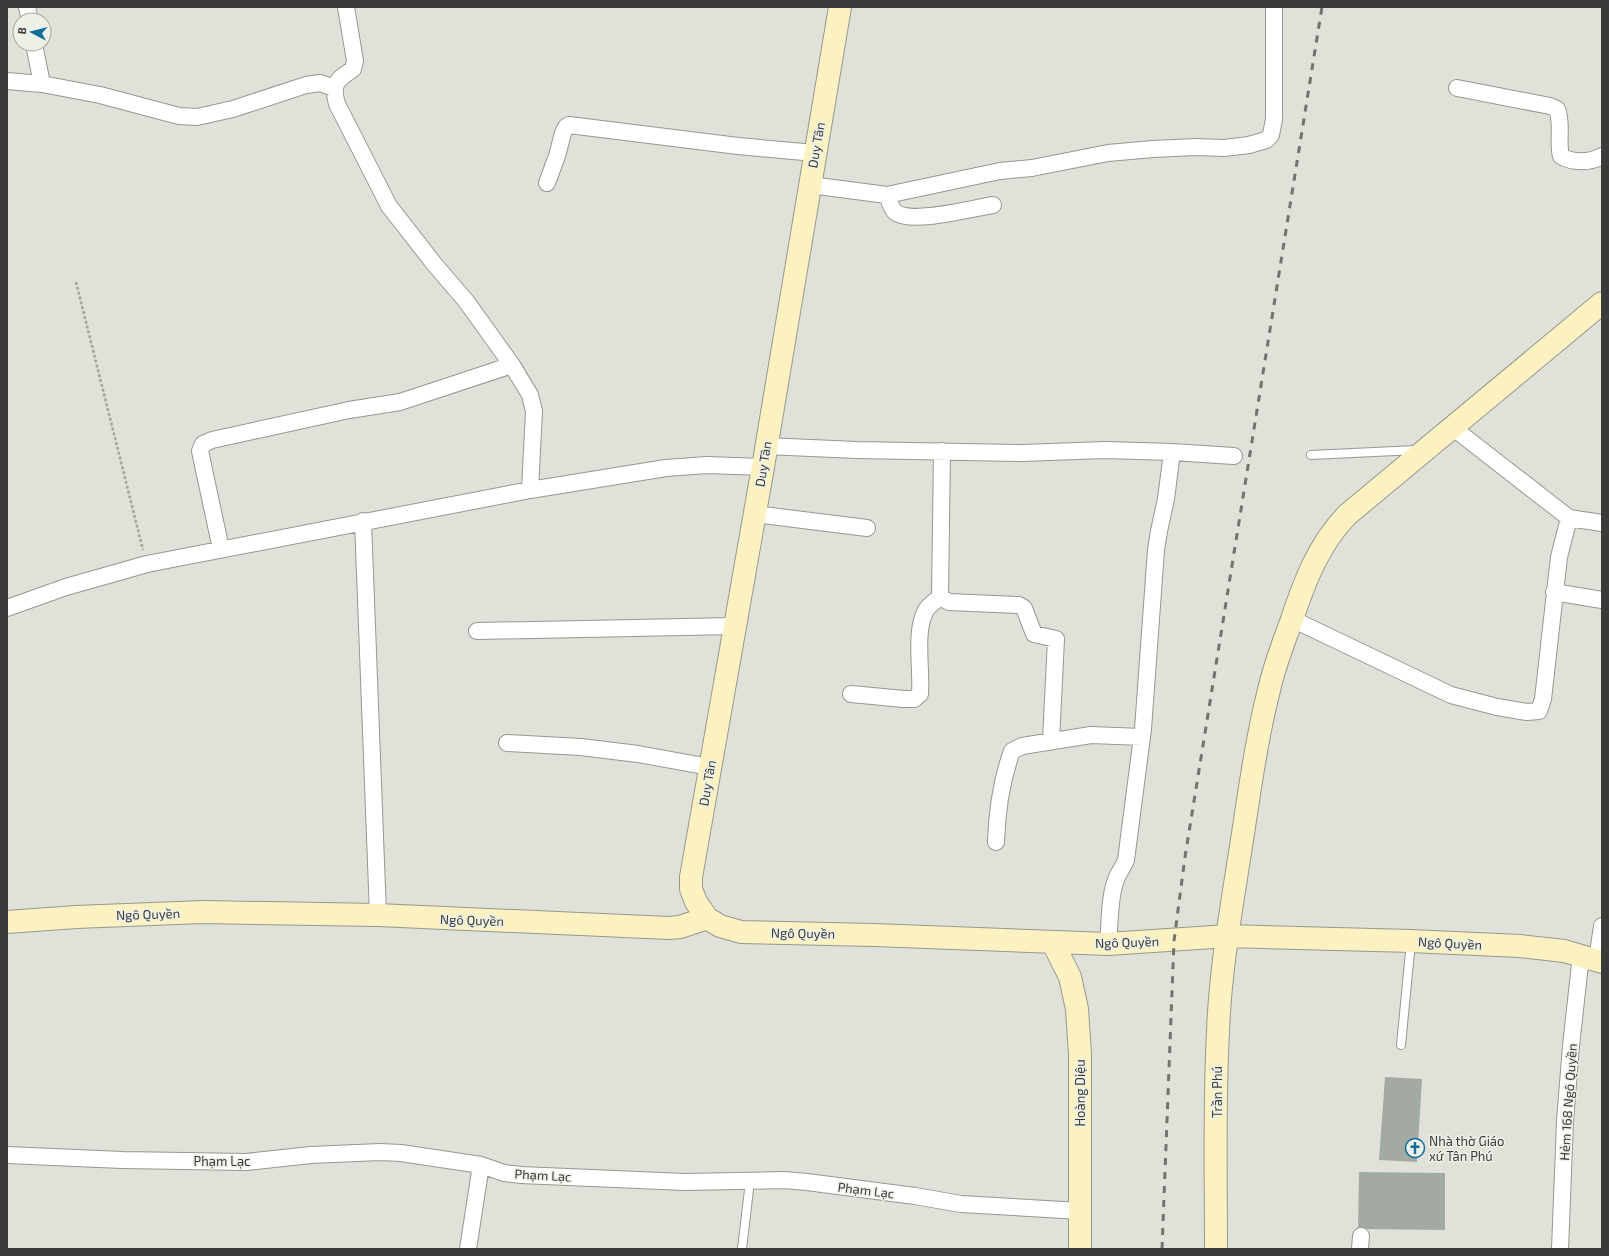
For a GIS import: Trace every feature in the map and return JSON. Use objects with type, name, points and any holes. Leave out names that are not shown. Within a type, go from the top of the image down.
[{"type":"street","points":[[346,7],[355,61],[353,69],[338,80],[334,88],[337,104],[389,206],[435,265],[466,301],[512,365],[530,395],[534,411],[530,490]]},
{"type":"street","name":"Duy Tân","points":[[706,918],[696,902],[691,889],[691,876],[840,7]]},
{"type":"street","points":[[810,185],[887,195],[900,194],[1000,171],[1032,168],[1108,153],[1153,149],[1224,148],[1249,145],[1266,140],[1271,135],[1274,119],[1274,7]]},
{"type":"street","points":[[36,52],[42,84]]},
{"type":"street","points":[[7,81],[42,84],[100,95],[179,116],[196,117],[233,109],[306,85],[320,83],[334,88]]},
{"type":"street","points":[[1457,88],[1550,106],[1557,109],[1560,116],[1559,148],[1561,156],[1569,161],[1584,161],[1602,156]]},
{"type":"street","points":[[547,184],[563,133],[569,125],[738,146],[815,153]]},
{"type":"street","points":[[887,195],[889,203],[896,212],[906,216],[920,217],[993,204]]},
{"type":"street","name":"Trần Phú","points":[[1216,1249],[1218,1032],[1221,978],[1263,717],[1273,672],[1309,572],[1325,541],[1336,526],[1356,507],[1602,303]]},
{"type":"street","points":[[221,549],[200,451],[203,444],[212,440],[341,412],[400,402],[512,365]]},
{"type":"street","points":[[1452,427],[1569,518],[1602,523]]},
{"type":"street","points":[[7,608],[66,587],[147,564],[363,521],[530,490],[666,468],[707,465],[764,456],[856,450],[1022,453],[1105,450],[1234,456]]},
{"type":"street","points":[[851,694],[914,699],[920,694],[919,644],[922,624],[926,609],[940,597],[942,451]]},
{"type":"street","points":[[1108,944],[1113,890],[1116,879],[1126,860],[1142,737],[1156,550],[1166,499],[1172,452]]},
{"type":"street","points":[[754,514],[867,528]]},
{"type":"street","points":[[1292,619],[1451,695],[1497,707],[1527,712],[1538,711],[1543,699],[1559,557],[1569,518]]},
{"type":"street","points":[[363,521],[378,915]]},
{"type":"street","points":[[1554,592],[1602,600]]},
{"type":"street","points":[[940,597],[949,602],[1019,605],[1024,608],[1034,634],[1056,639],[1052,742]]},
{"type":"street","points":[[477,631],[734,626]]},
{"type":"street","points":[[996,842],[997,817],[1004,772],[1012,751],[1022,746],[1092,735],[1142,737]]},
{"type":"street","points":[[508,743],[581,747],[638,754],[710,767]]},
{"type":"street","name":"Ngô Quyền","points":[[7,922],[76,917],[197,912],[378,915],[669,928],[680,927],[706,918],[720,926],[741,932],[874,935],[1108,944],[1228,936],[1411,941],[1520,946],[1564,951],[1593,959]]},
{"type":"street","name":"Hẻm 168 Ngô Quyền","points":[[1560,1249],[1565,1121],[1571,1046],[1602,926]]},
{"type":"street","name":"Hoàng Diệu","points":[[1053,943],[1070,977],[1076,1009],[1080,1054],[1080,1249]]},
{"type":"street","name":"Phạm Lạc","points":[[7,1155],[122,1160],[246,1162],[311,1155],[380,1152],[401,1153],[481,1165],[504,1173],[521,1175],[685,1182],[784,1180],[915,1196],[961,1204],[1080,1211]]},
{"type":"street","points":[[468,1249],[481,1165]]},
{"type":"lane","points":[[1311,455],[1425,450]]},
{"type":"lane","points":[[1400,1045],[1411,941]]},
{"type":"lane","points":[[742,1249],[750,1181]]},
{"type":"path","points":[[76,282],[147,564]]},
{"type":"building","points":[[1385,1077],[1422,1079],[1417,1162],[1379,1160]]},
{"type":"building","points":[[1359,1172],[1445,1173],[1445,1230],[1358,1229]]},
{"type":"railway","points":[[1162,1249],[1174,941],[1185,857],[1322,7]]},
{"type":"place","name":"Nhà thờ Giáo xứ Tân Phú","points":[[1415,1148]]}]
